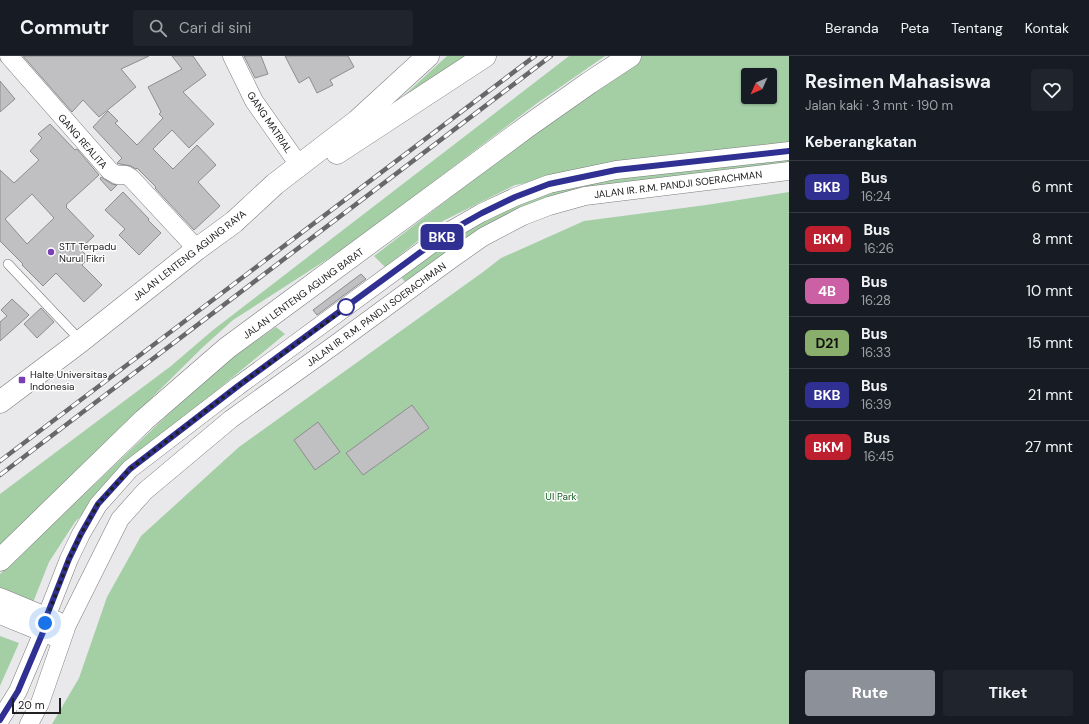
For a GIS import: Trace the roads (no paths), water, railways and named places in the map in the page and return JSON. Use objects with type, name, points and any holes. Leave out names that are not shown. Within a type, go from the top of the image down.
[{"type":"main road","points":[[234,222],[273,200],[336,154],[485,56]]},
{"type":"main road","name":"JALAN LENTENG AGUNG BARAT","points":[[0,560],[144,420],[227,348],[528,126],[630,56]]},
{"type":"main road","name":"JALAN LENTENG AGUNG RAYA","points":[[0,402],[234,222],[275,184],[357,121],[420,59]]},
{"type":"street","name":"GANG REALITA","points":[[9,56],[110,171],[117,175],[126,175],[131,178],[197,249]]},
{"type":"street","name":"GANG MATRIAL","points":[[232,56],[254,101],[299,165]]},
{"type":"street","name":"JALAN IR. R.M. PANDJI SOERACHMAN","points":[[0,720],[18,691],[69,559],[81,534],[98,504],[130,469],[238,386],[448,232],[515,197],[549,184],[616,170],[789,151]]},
{"type":"street","name":"JALAN IR. R.M. PANDJI SOERACHMAN","points":[[29,724],[40,704],[65,633],[120,519],[145,491],[230,419],[483,237],[523,216],[549,206],[585,196],[789,171]]},
{"type":"street","points":[[338,313],[354,331]]},
{"type":"street","points":[[0,597],[65,633]]},
{"type":"street","points":[[0,615],[45,623]]},
{"type":"lane","points":[[8,264],[81,341]]},
{"type":"railway","points":[[0,461],[535,56]]},
{"type":"railway","points":[[0,475],[551,56]]},
{"type":"place","name":"STT Terpadu Nurul Fikri","points":[[51,252]]},
{"type":"place","name":"Halte Universitas Indonesia","points":[[22,380]]},
{"type":"park label","name":"UI Park","points":[[561,496]]}]
